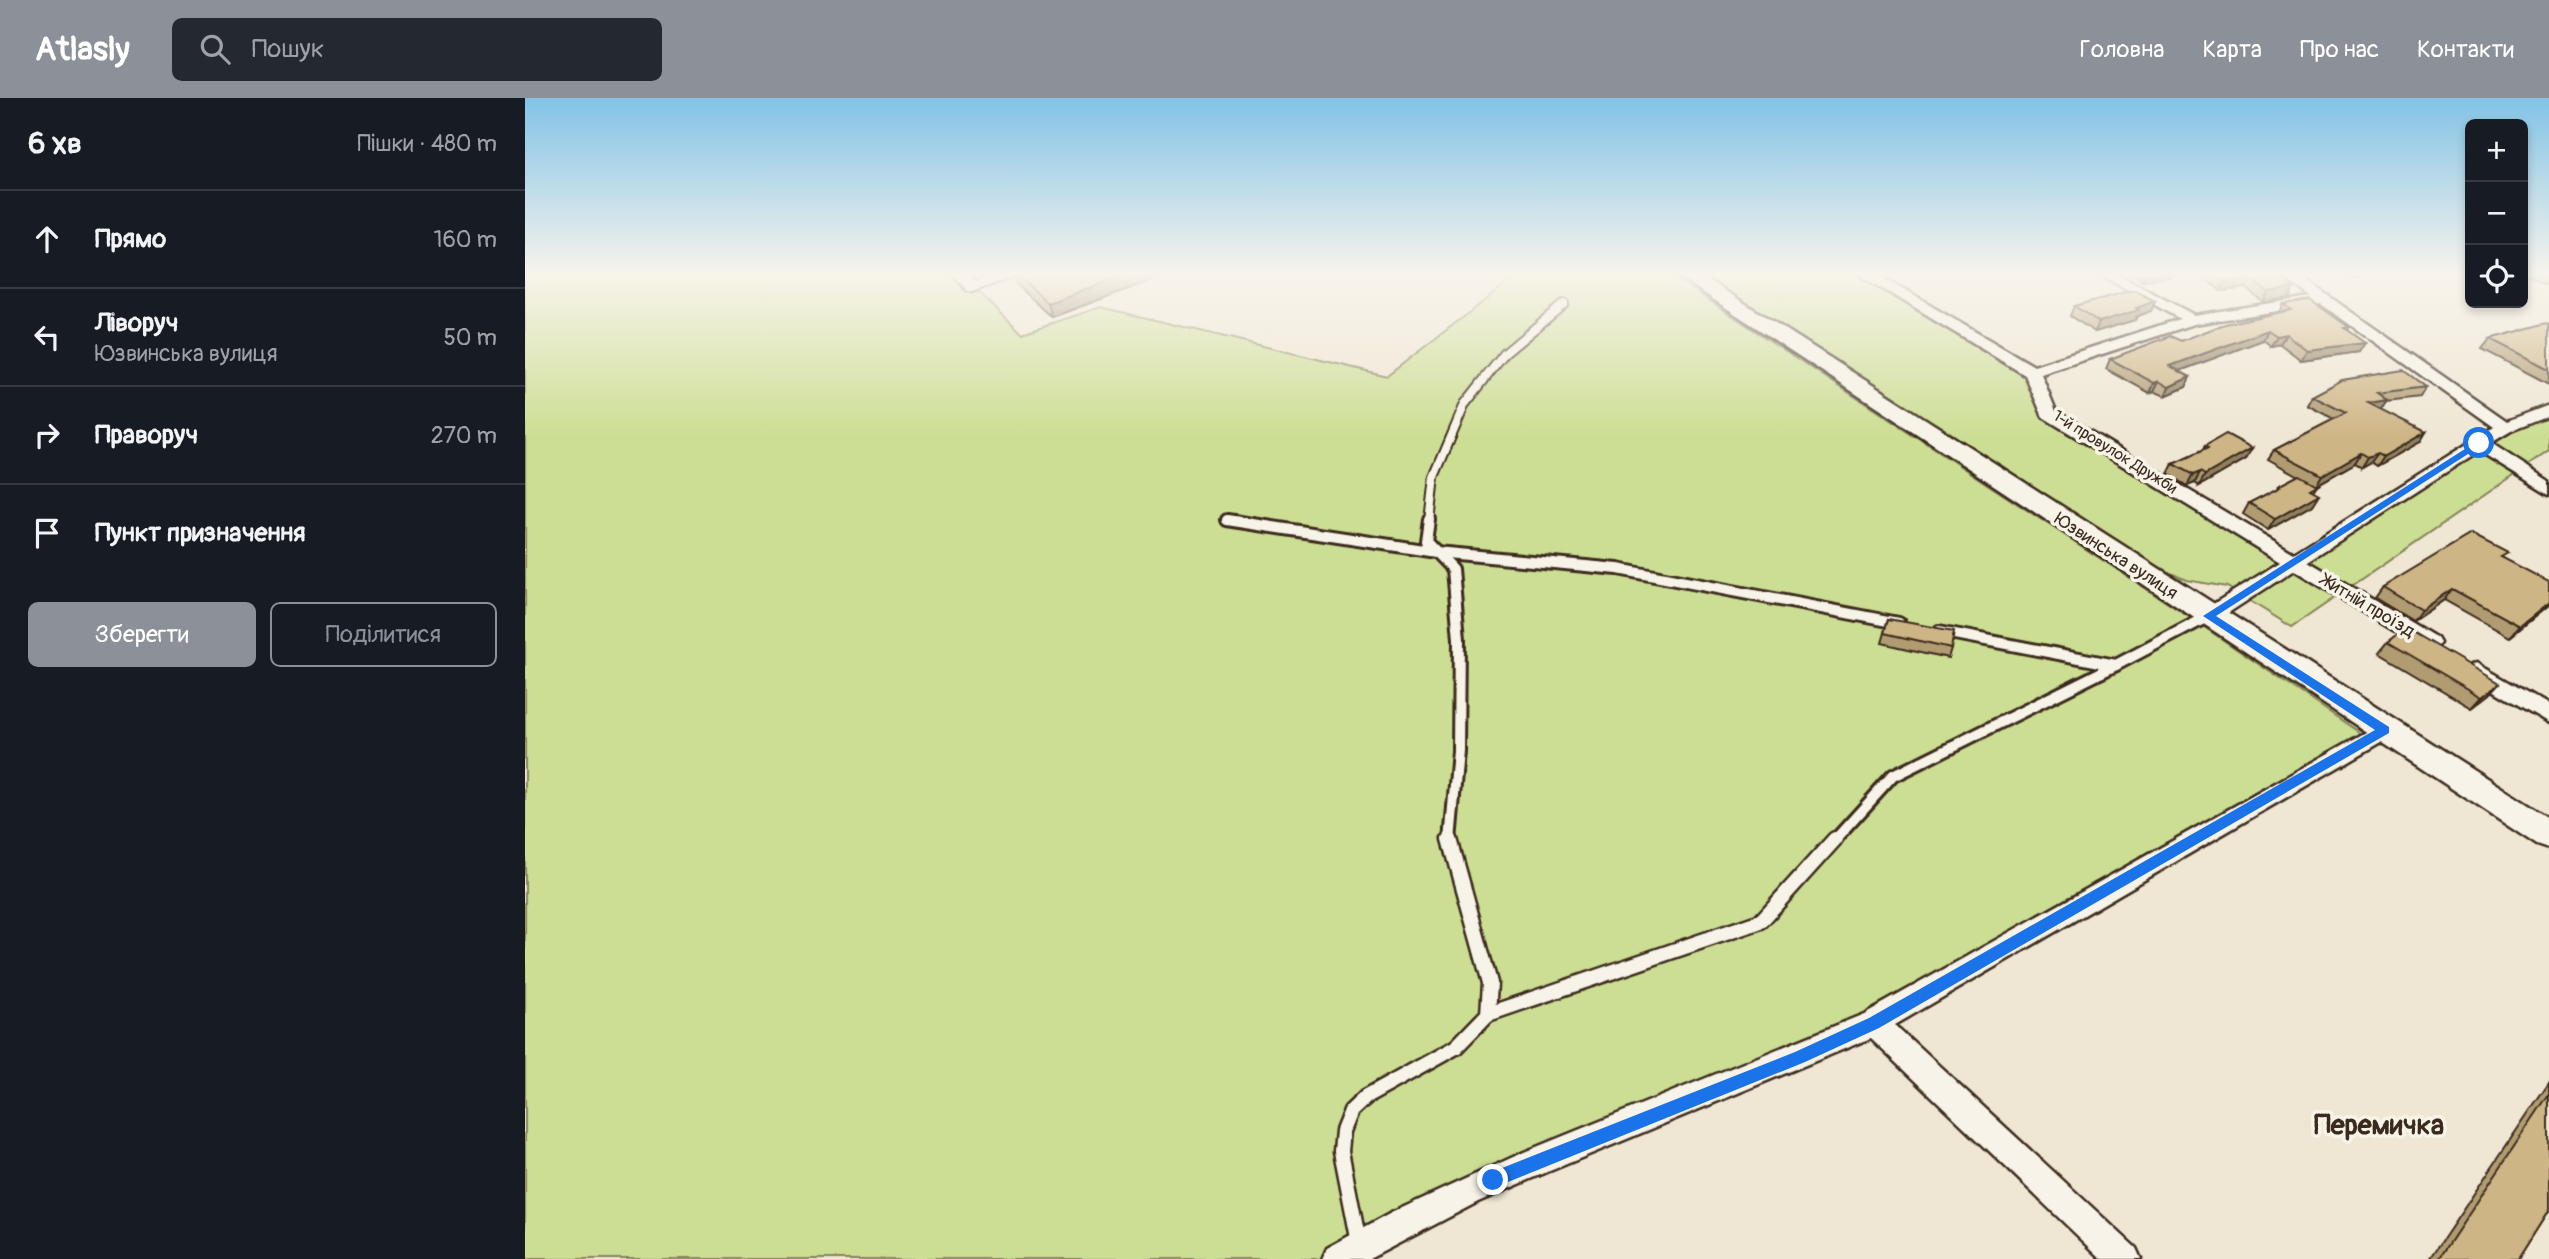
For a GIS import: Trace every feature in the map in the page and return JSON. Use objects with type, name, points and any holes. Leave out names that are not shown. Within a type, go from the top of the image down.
[{"type":"main road","name":"Юзвинська вулиця","points":[[1768,328],[2549,835]]},
{"type":"street","points":[[1957,328],[2032,372],[2167,328]]},
{"type":"street","points":[[2362,328],[2505,427]]},
{"type":"street","name":"1-й провулок Дружби","points":[[2032,372],[2049,414],[2294,561]]},
{"type":"street","points":[[2209,616],[2505,427],[2549,410]]},
{"type":"street","points":[[2479,443],[2549,489]]},
{"type":"street","name":"Житній проїзд","points":[[2294,561],[2549,715]]},
{"type":"street","points":[[1349,1252],[1493,1180],[1800,1057],[1874,1023],[2385,730]]},
{"type":"street","points":[[1874,1023],[2125,1259]]},
{"type":"lane","points":[[1487,1014],[1490,984],[1450,840],[1458,751],[1459,639],[1453,569],[1426,541],[1434,477],[1465,404],[1505,353],[1535,328]]},
{"type":"lane","points":[[1227,520],[1436,552],[1618,569],[1914,626]]},
{"type":"lane","points":[[1349,1252],[1341,1151],[1343,1131],[1351,1111],[1366,1097],[1456,1047],[1487,1014],[1761,921],[1893,776],[2209,616]]},
{"type":"lane","points":[[1927,629],[2116,665]]},
{"type":"green space","points":[[525,328],[1017,328],[1022,333],[1037,328],[1189,328],[1387,376],[1449,328],[1751,328],[2369,739],[1874,1023],[1338,1259],[525,1259]]},
{"type":"green space","points":[[1785,328],[1956,328],[2032,372],[2049,414],[2294,561],[2479,443],[2549,410],[2549,451],[2292,627],[2227,587],[2186,580],[2160,568]]},
{"type":"building","points":[[2214,328],[2344,328],[2365,343],[2307,350],[2286,334],[2277,336],[2268,330],[2170,366],[2190,377],[2169,387],[2159,381],[2154,383],[2110,359],[2170,336],[2181,341]]},
{"type":"building","points":[[2529,328],[2549,328],[2549,369],[2490,339]]},
{"type":"building","points":[[2403,370],[2426,387],[2377,393],[2387,400],[2368,403],[2426,432],[2384,456],[2378,453],[2368,457],[2361,453],[2322,475],[2274,450],[2346,413],[2312,396],[2342,380]]},
{"type":"building","points":[[2226,434],[2252,448],[2205,475],[2200,472],[2193,475],[2173,464],[2208,448],[2205,446]]},
{"type":"building","points":[[2299,475],[2317,485],[2310,489],[2319,494],[2275,519],[2249,503],[2280,487],[2278,486]]},
{"type":"building","points":[[2471,534],[2508,553],[2501,557],[2549,582],[2549,603],[2520,626],[2452,589],[2421,610],[2383,587]]},
{"type":"building","points":[[1889,619],[1954,631],[1951,648],[1885,633]]},
{"type":"building","points":[[2406,628],[2500,683],[2482,697],[2388,642]]},
{"type":"building","points":[[2549,1094],[2549,1210],[2518,1259],[2439,1259]]},
{"type":"district","name":"Перемичка","points":[[2379,1125]]},
{"type":"route","points":[[1493,1180],[1800,1057],[1874,1023],[2385,730],[2209,616],[2479,443]]}]
